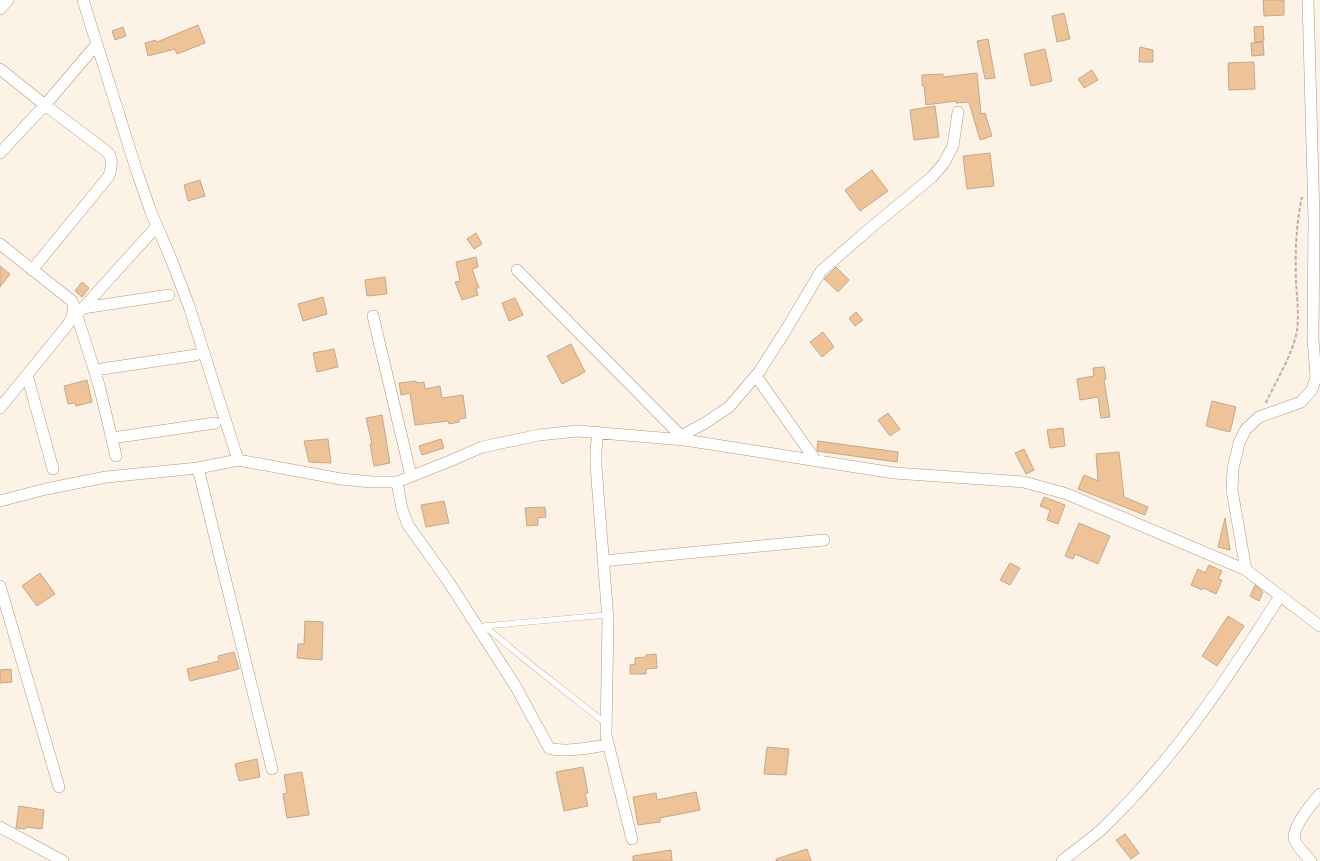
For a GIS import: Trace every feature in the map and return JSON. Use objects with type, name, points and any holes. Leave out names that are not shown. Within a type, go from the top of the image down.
[{"type":"street","points":[[0,9],[8,0]]},
{"type":"street","points":[[83,0],[138,172],[157,226],[189,306],[238,460]]},
{"type":"street","points":[[1246,570],[1232,490],[1233,469],[1239,443],[1246,429],[1259,417],[1301,402],[1312,390],[1316,377],[1313,339],[1317,308],[1317,218],[1308,0]]},
{"type":"street","points":[[0,153],[97,44]]},
{"type":"street","points":[[0,69],[44,105],[109,153],[112,165],[109,176],[32,270]]},
{"type":"street","points":[[683,438],[729,407],[756,376],[821,271],[868,229],[932,177],[944,163],[953,146],[958,112]]},
{"type":"street","points":[[0,408],[76,311],[157,226]]},
{"type":"street","points":[[0,244],[67,297],[76,311],[95,370],[116,456]]},
{"type":"street","points":[[517,270],[683,438]]},
{"type":"street","points":[[76,311],[169,294]]},
{"type":"street","points":[[373,316],[411,476]]},
{"type":"street","points":[[95,370],[196,355]]},
{"type":"street","points":[[27,375],[53,469]]},
{"type":"street","points":[[756,376],[816,461]]},
{"type":"street","points":[[112,438],[215,423]]},
{"type":"street","points":[[0,501],[46,489],[106,477],[198,468],[238,460],[341,479],[372,482],[397,482],[482,447],[539,435],[577,431],[683,438],[894,473],[1024,482],[1038,485],[1067,494],[1246,570],[1320,626]]},
{"type":"street","points":[[598,432],[596,466],[607,615],[606,724],[608,745],[632,840]]},
{"type":"street","points":[[198,468],[272,769]]},
{"type":"street","points":[[397,482],[402,509],[408,525],[481,626],[549,748],[554,750],[565,750],[608,745]]},
{"type":"street","points":[[603,561],[824,540]]},
{"type":"street","points":[[0,586],[59,787]]},
{"type":"street","points":[[1062,861],[1102,829],[1141,788],[1183,738],[1241,657],[1280,596]]},
{"type":"street","points":[[1311,861],[1296,842],[1294,834],[1297,826],[1320,794]]},
{"type":"street","points":[[0,827],[63,861]]},
{"type":"lane","points":[[481,626],[607,615]]},
{"type":"lane","points":[[481,626],[566,691],[606,724]]},
{"type":"path","points":[[1259,417],[1292,352],[1297,330],[1296,259],[1298,212],[1303,193]]},
{"type":"building","points":[[1263,0],[1284,0],[1284,15],[1264,16]]},
{"type":"building","points":[[1064,13],[1070,39],[1057,42],[1052,16]]},
{"type":"building","points":[[198,25],[205,43],[177,54],[175,49],[148,56],[145,43],[156,40],[157,42]]},
{"type":"building","points":[[1263,26],[1264,41],[1255,42],[1254,27]]},
{"type":"building","points":[[123,27],[126,36],[115,40],[112,31]]},
{"type":"building","points":[[988,39],[995,78],[985,79],[977,41]]},
{"type":"building","points":[[1263,42],[1264,55],[1252,56],[1251,43]]},
{"type":"building","points":[[1140,47],[1153,50],[1153,62],[1139,62]]},
{"type":"building","points":[[1045,49],[1052,81],[1031,86],[1024,54]]},
{"type":"building","points":[[1254,62],[1255,89],[1229,90],[1228,63]]},
{"type":"building","points":[[1092,70],[1098,80],[1084,88],[1078,79]]},
{"type":"building","points":[[977,73],[981,114],[985,113],[992,136],[980,140],[969,102],[956,103],[956,101],[926,105],[924,85],[922,86],[922,75],[943,74],[943,77]]},
{"type":"building","points":[[935,106],[939,137],[914,140],[910,110]]},
{"type":"building","points":[[990,153],[994,186],[967,189],[963,156]]},
{"type":"building","points":[[872,170],[888,191],[860,211],[845,190]]},
{"type":"building","points":[[200,180],[205,196],[188,201],[184,185]]},
{"type":"building","points":[[476,233],[482,244],[474,249],[467,239]]},
{"type":"building","points":[[476,257],[478,267],[472,269],[479,288],[476,288],[478,295],[462,300],[455,282],[460,281],[456,262]]},
{"type":"building","points":[[0,266],[10,274],[0,287]]},
{"type":"building","points":[[836,267],[849,280],[838,292],[824,279]]},
{"type":"building","points":[[385,277],[387,294],[367,296],[365,280]]},
{"type":"building","points":[[82,282],[89,288],[82,297],[75,291]]},
{"type":"building","points":[[323,297],[327,314],[303,321],[298,304]]},
{"type":"building","points":[[515,298],[523,315],[509,321],[502,303]]},
{"type":"building","points":[[856,312],[863,320],[855,326],[849,318]]},
{"type":"building","points":[[823,332],[834,347],[822,357],[810,342]]},
{"type":"building","points":[[571,344],[585,372],[562,384],[547,356]]},
{"type":"building","points":[[334,349],[338,367],[317,372],[313,353]]},
{"type":"building","points":[[1104,367],[1106,379],[1104,380],[1110,417],[1101,418],[1098,397],[1080,400],[1077,379],[1094,376],[1093,368]]},
{"type":"building","points":[[87,380],[92,402],[76,406],[75,403],[68,404],[64,386]]},
{"type":"building","points":[[416,381],[417,383],[424,382],[425,389],[440,386],[442,398],[463,395],[466,418],[459,419],[459,422],[449,424],[448,421],[415,425],[410,393],[401,395],[399,383]]},
{"type":"building","points":[[1212,401],[1236,407],[1230,432],[1206,426]]},
{"type":"building","points":[[888,413],[900,429],[890,436],[878,420]]},
{"type":"building","points":[[382,415],[390,463],[374,466],[370,444],[372,444],[366,418]]},
{"type":"building","points":[[1063,428],[1065,446],[1050,448],[1047,430]]},
{"type":"building","points":[[328,439],[331,463],[309,462],[304,441]]},
{"type":"building","points":[[441,439],[444,448],[422,455],[419,446]]},
{"type":"building","points":[[818,441],[898,452],[897,462],[817,451]]},
{"type":"building","points":[[1024,449],[1034,470],[1026,474],[1015,453]]},
{"type":"building","points":[[1119,452],[1124,497],[1148,507],[1145,515],[1078,489],[1084,475],[1098,481],[1096,454]]},
{"type":"building","points":[[1044,497],[1065,505],[1058,524],[1047,520],[1050,510],[1040,506]]},
{"type":"building","points":[[444,501],[449,523],[426,527],[421,505]]},
{"type":"building","points":[[545,507],[546,517],[538,518],[538,525],[527,526],[525,508]]},
{"type":"building","points":[[1225,518],[1230,550],[1218,547]]},
{"type":"building","points":[[1079,523],[1110,536],[1098,564],[1075,554],[1073,559],[1065,556]]},
{"type":"building","points":[[1010,563],[1020,568],[1010,585],[1000,580]]},
{"type":"building","points":[[1209,565],[1222,571],[1218,579],[1222,580],[1216,594],[1203,588],[1202,590],[1191,585],[1198,569],[1205,573]]},
{"type":"building","points":[[40,573],[55,594],[37,606],[22,586]]},
{"type":"building","points":[[1255,585],[1263,592],[1259,601],[1250,596]]},
{"type":"building","points":[[1228,616],[1244,626],[1217,666],[1202,656]]},
{"type":"building","points":[[305,621],[323,622],[322,660],[297,658],[298,644],[304,644]]},
{"type":"building","points":[[234,652],[239,669],[190,681],[187,669],[219,661],[218,656]]},
{"type":"building","points":[[656,654],[657,668],[646,669],[646,674],[630,674],[630,665],[635,664],[635,658]]},
{"type":"building","points":[[11,669],[12,682],[0,683],[0,670]]},
{"type":"building","points":[[767,747],[789,749],[786,775],[764,774]]},
{"type":"building","points":[[257,759],[260,777],[239,781],[235,764]]},
{"type":"building","points":[[583,767],[588,793],[585,793],[588,806],[564,811],[556,772]]},
{"type":"building","points":[[302,772],[309,815],[287,818],[283,794],[287,793],[284,775]]},
{"type":"building","points":[[696,792],[700,810],[660,818],[660,822],[638,825],[633,797],[656,793],[657,800]]},
{"type":"building","points":[[19,806],[44,810],[42,829],[26,827],[25,829],[16,828]]},
{"type":"building","points":[[1125,834],[1139,853],[1131,859],[1116,840]]},
{"type":"building","points":[[807,849],[811,861],[776,861],[776,859]]},
{"type":"building","points":[[671,850],[672,861],[633,861],[633,856]]}]
